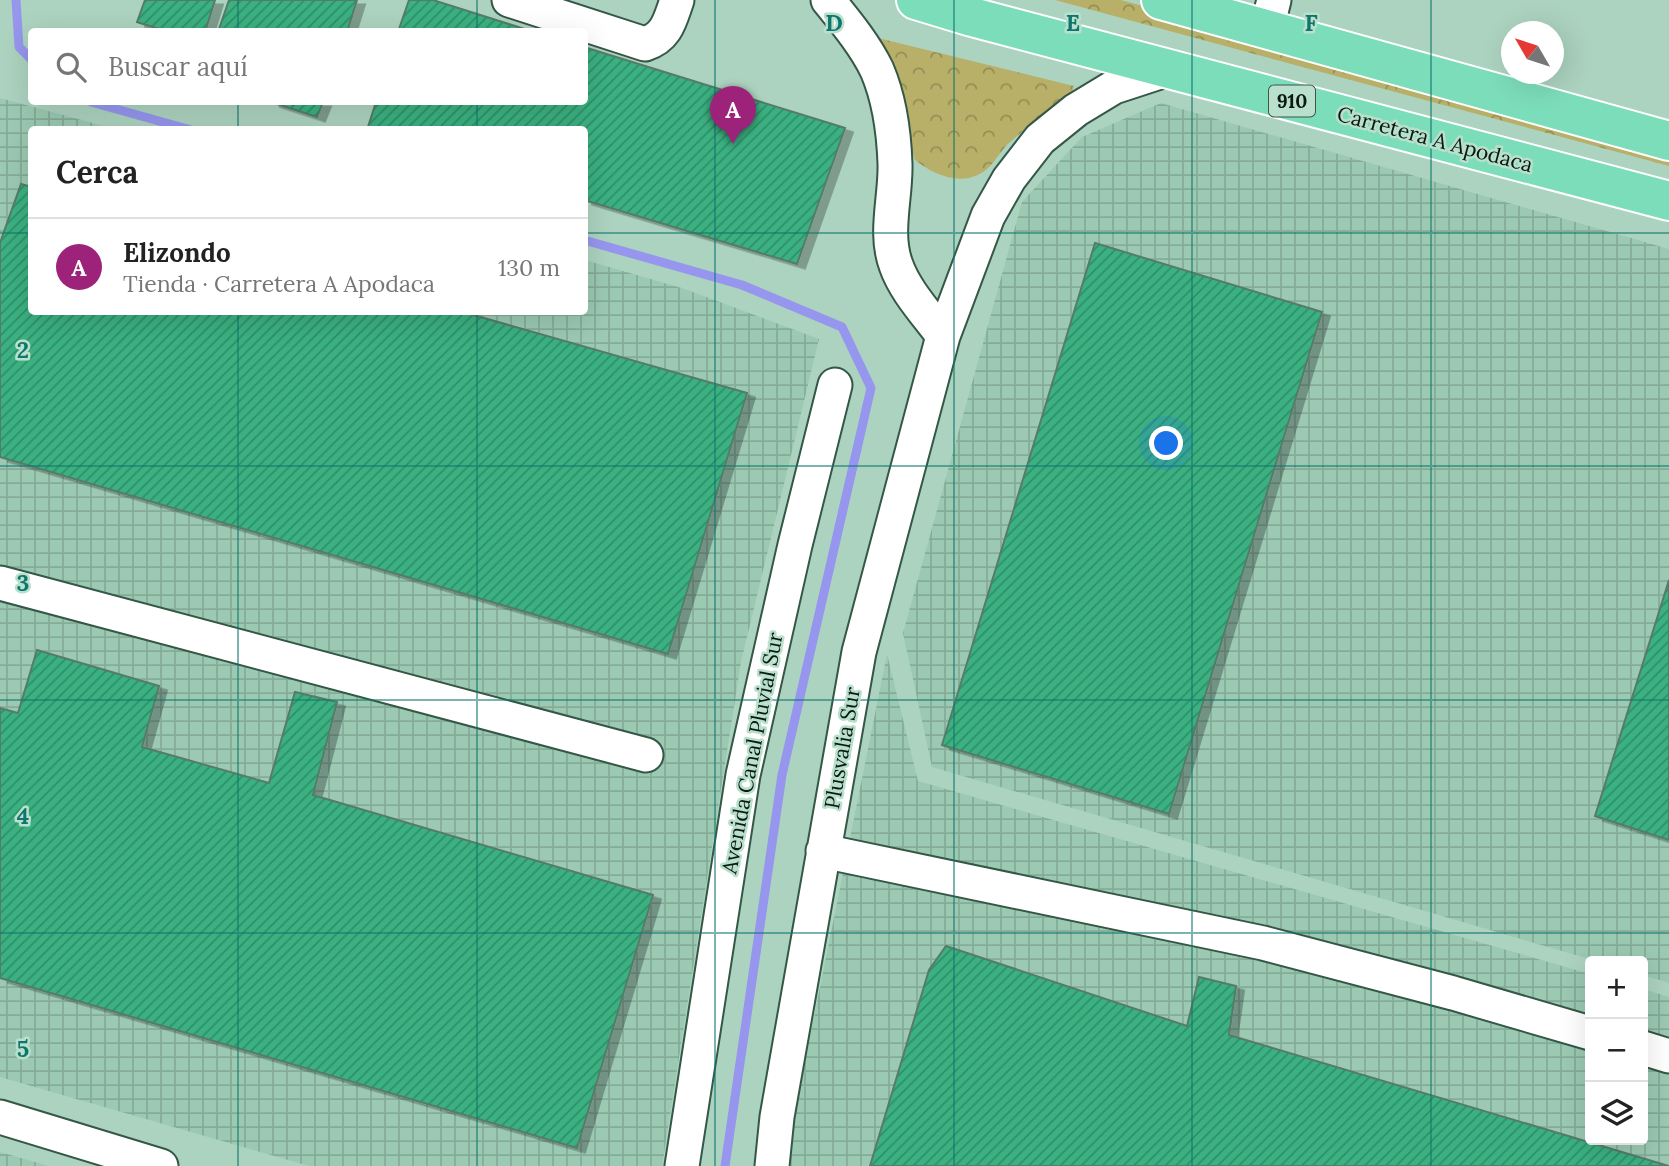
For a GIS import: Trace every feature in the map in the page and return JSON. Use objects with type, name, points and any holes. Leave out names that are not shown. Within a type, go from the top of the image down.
[{"type":"main road","name":"Carretera A Apodaca","points":[[916,0],[1669,201]]},
{"type":"main road","points":[[1161,0],[1272,11],[1501,69]]},
{"type":"main road","points":[[1272,11],[1669,141]]},
{"type":"main road","points":[[1556,84],[1669,114]]},
{"type":"street","points":[[509,0],[645,44],[657,40],[667,30],[677,0]]},
{"type":"street","points":[[828,0],[846,22],[876,69],[887,99],[895,164],[890,244],[896,266],[943,336]]},
{"type":"street","name":"Plusvalia Sur","points":[[772,1166],[777,1117],[859,652],[943,336],[988,216],[1009,179],[1040,139],[1076,110],[1114,87],[1168,69]]},
{"type":"street","name":"Avenida Canal Pluvial Sur","points":[[682,1166],[743,775],[795,545],[835,385]]},
{"type":"street","points":[[0,583],[646,755]]},
{"type":"street","points":[[823,851],[1262,943],[1453,993],[1585,1032]]},
{"type":"street","points":[[1648,1050],[1669,1056]]},
{"type":"street","points":[[0,1118],[160,1166]]},
{"type":"shaded area","points":[[0,98],[104,126],[28,126],[28,315],[588,315],[588,261],[685,289],[819,339],[741,662],[662,1166],[309,1166],[0,1077]]},
{"type":"shaded area","points":[[1161,103],[1669,249],[1669,983],[1648,977],[1648,956],[1585,958],[932,767],[903,633],[1022,202],[1082,137]]},
{"type":"shaded area","points":[[887,654],[918,781],[1585,973],[1585,1145],[1648,1145],[1648,991],[1669,997],[1669,1166],[787,1166],[807,1052]]},
{"type":"shaded area","points":[[0,1152],[49,1166],[0,1166]]},
{"type":"green space","points":[[1055,0],[1121,0],[1669,151],[1669,166]]},
{"type":"green space","points":[[874,37],[1074,86],[1072,92],[1009,143],[988,168],[970,178],[951,178],[932,171],[915,160]]},
{"type":"building","points":[[145,0],[215,0],[206,28],[156,28],[137,22]]},
{"type":"building","points":[[229,0],[357,0],[348,28],[219,28]]},
{"type":"building","points":[[409,0],[433,0],[521,28],[399,28]]},
{"type":"building","points":[[588,48],[845,128],[797,264],[588,201],[588,126],[368,126],[375,105],[588,105]]},
{"type":"building","points":[[280,105],[322,105],[317,117]]},
{"type":"building","points":[[21,184],[28,186],[28,315],[474,315],[747,393],[668,654],[0,457],[0,243]]},
{"type":"building","points":[[1095,243],[1322,312],[1169,814],[942,745]]},
{"type":"building","points":[[1669,580],[1669,840],[1595,816]]},
{"type":"building","points":[[37,650],[159,686],[142,747],[269,783],[295,692],[337,702],[313,795],[653,895],[577,1148],[0,978],[0,708],[18,713]]},
{"type":"building","points":[[946,946],[1187,1026],[1199,977],[1236,986],[1229,1035],[1585,1141],[1585,1145],[1598,1145],[1669,1166],[870,1166],[929,970]]},
{"type":"waterway","points":[[16,0],[19,47],[28,56]]},
{"type":"waterway","points":[[102,105],[177,126]]},
{"type":"waterway","points":[[588,241],[742,285],[842,327],[871,388],[782,775],[725,1166]]},
{"type":"place","name":"Elizondo","points":[[733,144]]}]
